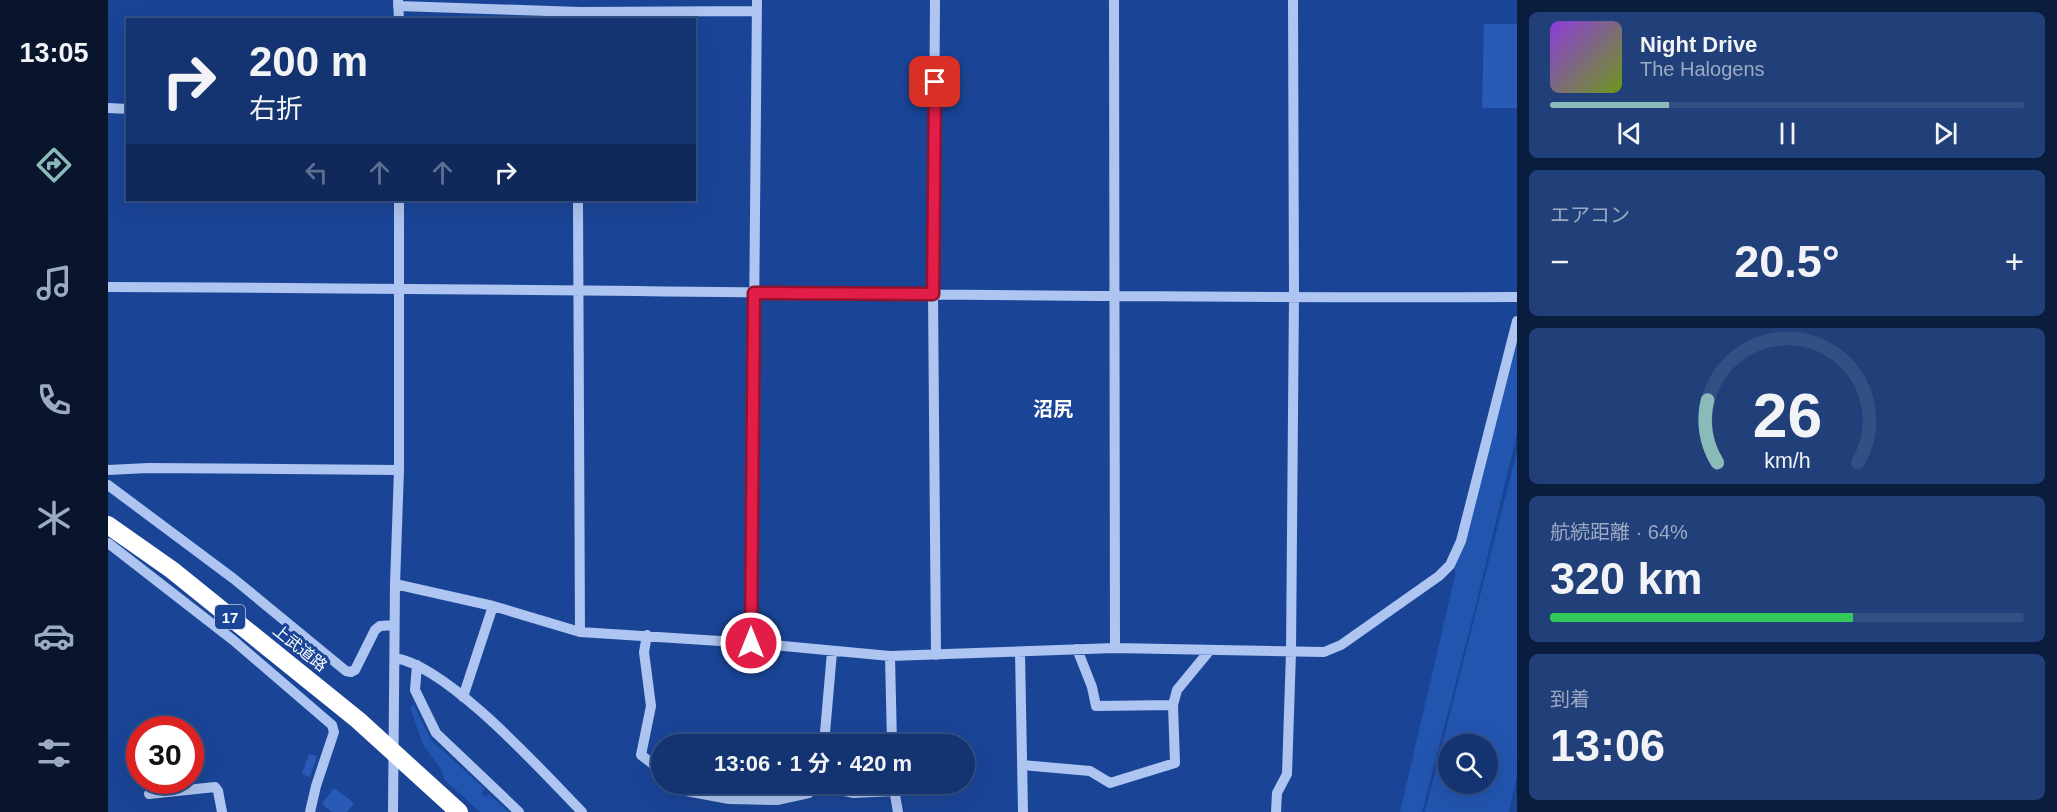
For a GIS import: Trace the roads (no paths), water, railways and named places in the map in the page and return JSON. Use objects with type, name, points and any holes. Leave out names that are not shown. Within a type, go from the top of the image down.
[{"type":"highway","name":"上武道路","points":[[108,525],[172,570],[358,720],[459,812]]},
{"type":"street","points":[[935,0],[933,294],[936,655]]},
{"type":"street","points":[[1114,0],[1115,648]]},
{"type":"street","points":[[1276,812],[1277,793],[1287,774],[1291,652],[1294,296],[1293,0]]},
{"type":"street","points":[[399,18],[398,3],[579,16],[757,6],[751,643]]},
{"type":"street","points":[[108,108],[126,109]]},
{"type":"street","points":[[393,812],[394,624],[399,470],[399,201]]},
{"type":"street","points":[[578,201],[580,632]]},
{"type":"street","points":[[108,287],[399,287],[754,293],[1517,297]]},
{"type":"street","points":[[395,584],[493,606],[580,632],[751,643],[890,656],[1115,648],[1324,652],[1341,645],[1427,585],[1450,565],[1461,541],[1517,321]]},
{"type":"street","points":[[108,470],[148,468],[399,470]]},
{"type":"street","points":[[108,485],[234,579],[346,671],[355,670],[375,630],[394,624]]},
{"type":"street","points":[[108,543],[233,640],[329,722],[334,732],[310,812]]},
{"type":"street","points":[[463,697],[493,606]]},
{"type":"street","points":[[647,635],[644,652],[651,706],[641,755],[651,763]]},
{"type":"street","points":[[1077,649],[1092,687],[1096,706],[1173,705]]},
{"type":"street","points":[[1022,765],[1090,771],[1110,783],[1175,763],[1173,705],[1177,690],[1210,650]]},
{"type":"street","points":[[825,734],[832,651]]},
{"type":"street","points":[[1020,652],[1023,812]]},
{"type":"street","points":[[890,656],[892,734]]},
{"type":"street","points":[[394,658],[417,665],[463,697],[524,753],[582,812]]},
{"type":"street","points":[[417,665],[415,690],[436,733],[519,812]]},
{"type":"street","points":[[204,788],[215,787],[218,791],[222,812]]},
{"type":"street","points":[[702,794],[729,799],[777,800],[804,794]]},
{"type":"street","points":[[895,794],[898,812]]},
{"type":"district","name":"沼尻","points":[[1053,409]]}]
